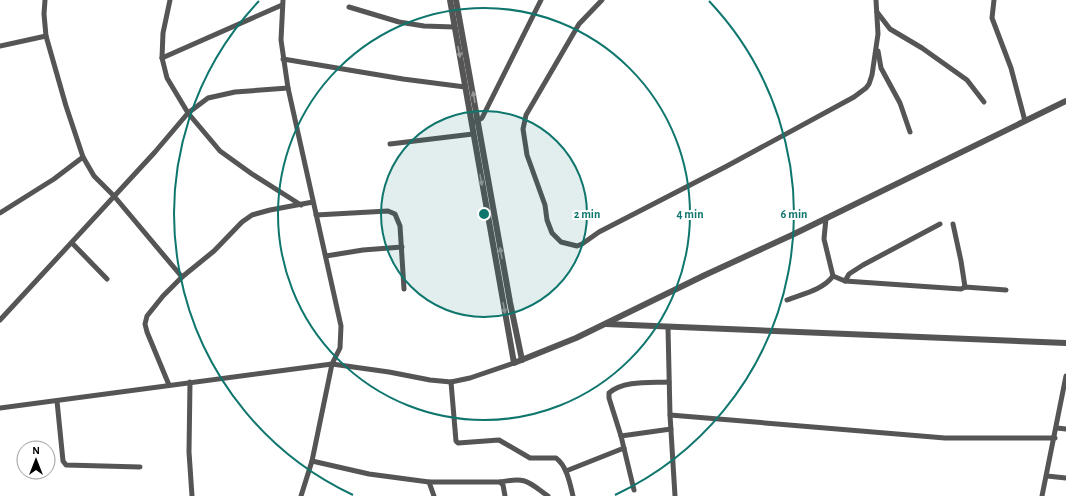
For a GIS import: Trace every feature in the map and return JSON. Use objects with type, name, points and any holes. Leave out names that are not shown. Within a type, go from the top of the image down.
[{"type":"street","points":[[45,0],[44,14],[46,36],[66,106],[83,157],[94,176],[114,196],[182,277]]},
{"type":"street","points":[[170,0],[163,33],[162,58],[166,78],[188,113],[220,151],[252,174],[301,205]]},
{"type":"street","points":[[450,0],[514,363]]},
{"type":"street","points":[[456,0],[510,302],[522,360]]},
{"type":"street","points":[[471,123],[482,118],[541,0]]},
{"type":"street","points":[[602,0],[580,24],[526,115],[523,129],[527,155],[545,205],[549,227],[552,233],[561,242],[577,246],[599,232],[727,166],[854,97],[866,88],[872,75],[877,46],[878,34],[876,0]]},
{"type":"street","points":[[994,0],[992,18],[1011,68],[1025,121]]},
{"type":"street","points":[[162,58],[283,3],[281,40],[288,88],[341,326],[340,348],[332,364],[312,461],[301,496]]},
{"type":"street","points":[[348,8],[399,22],[424,26],[454,27]]},
{"type":"street","points":[[877,11],[890,29],[922,48],[967,80],[984,102]]},
{"type":"street","points":[[0,46],[46,36]]},
{"type":"street","points":[[877,46],[881,68],[900,103],[910,132]]},
{"type":"street","points":[[283,59],[418,81],[465,86]]},
{"type":"street","points":[[0,320],[155,152],[188,113],[208,98],[235,92],[288,88]]},
{"type":"street","points":[[0,408],[332,364],[389,372],[430,380],[451,382],[470,378],[522,360],[576,338],[1066,101]]},
{"type":"street","points":[[390,144],[473,134]]},
{"type":"street","points":[[0,213],[54,179],[83,157]]},
{"type":"street","points":[[168,385],[147,332],[145,324],[146,316],[182,277],[214,251],[242,222],[252,215],[313,202]]},
{"type":"street","points":[[316,215],[388,211],[395,214],[400,226],[404,289]]},
{"type":"street","points":[[786,300],[823,286],[829,282],[833,276],[824,239],[826,218]]},
{"type":"street","points":[[845,282],[849,274],[863,265],[940,224]]},
{"type":"street","points":[[953,224],[965,287]]},
{"type":"street","points":[[72,243],[107,279]]},
{"type":"street","points":[[326,256],[363,250],[402,247]]},
{"type":"street","points":[[833,276],[845,282],[961,289],[965,287],[1006,290]]},
{"type":"street","points":[[605,324],[668,328],[1066,343]]},
{"type":"street","points":[[668,328],[670,415],[675,496]]},
{"type":"street","points":[[1042,496],[1057,428],[1066,376]]},
{"type":"street","points":[[190,382],[189,452],[192,496]]},
{"type":"street","points":[[451,382],[456,441],[498,440],[530,458],[556,458],[566,471],[573,496]]},
{"type":"street","points":[[634,490],[621,436],[609,398],[609,393],[619,387],[636,384],[669,382]]},
{"type":"street","points":[[57,401],[63,461],[66,465],[140,467]]},
{"type":"street","points":[[670,415],[946,438],[1054,438]]},
{"type":"street","points":[[1057,428],[1066,429]]},
{"type":"street","points":[[621,436],[671,429]]},
{"type":"street","points":[[566,471],[624,448]]},
{"type":"street","points":[[312,461],[369,474],[429,482],[500,482],[516,479],[526,480],[548,496]]},
{"type":"street","points":[[1047,476],[1066,478]]},
{"type":"street","points":[[429,482],[434,496]]},
{"type":"street","points":[[500,482],[503,485],[504,496]]}]
